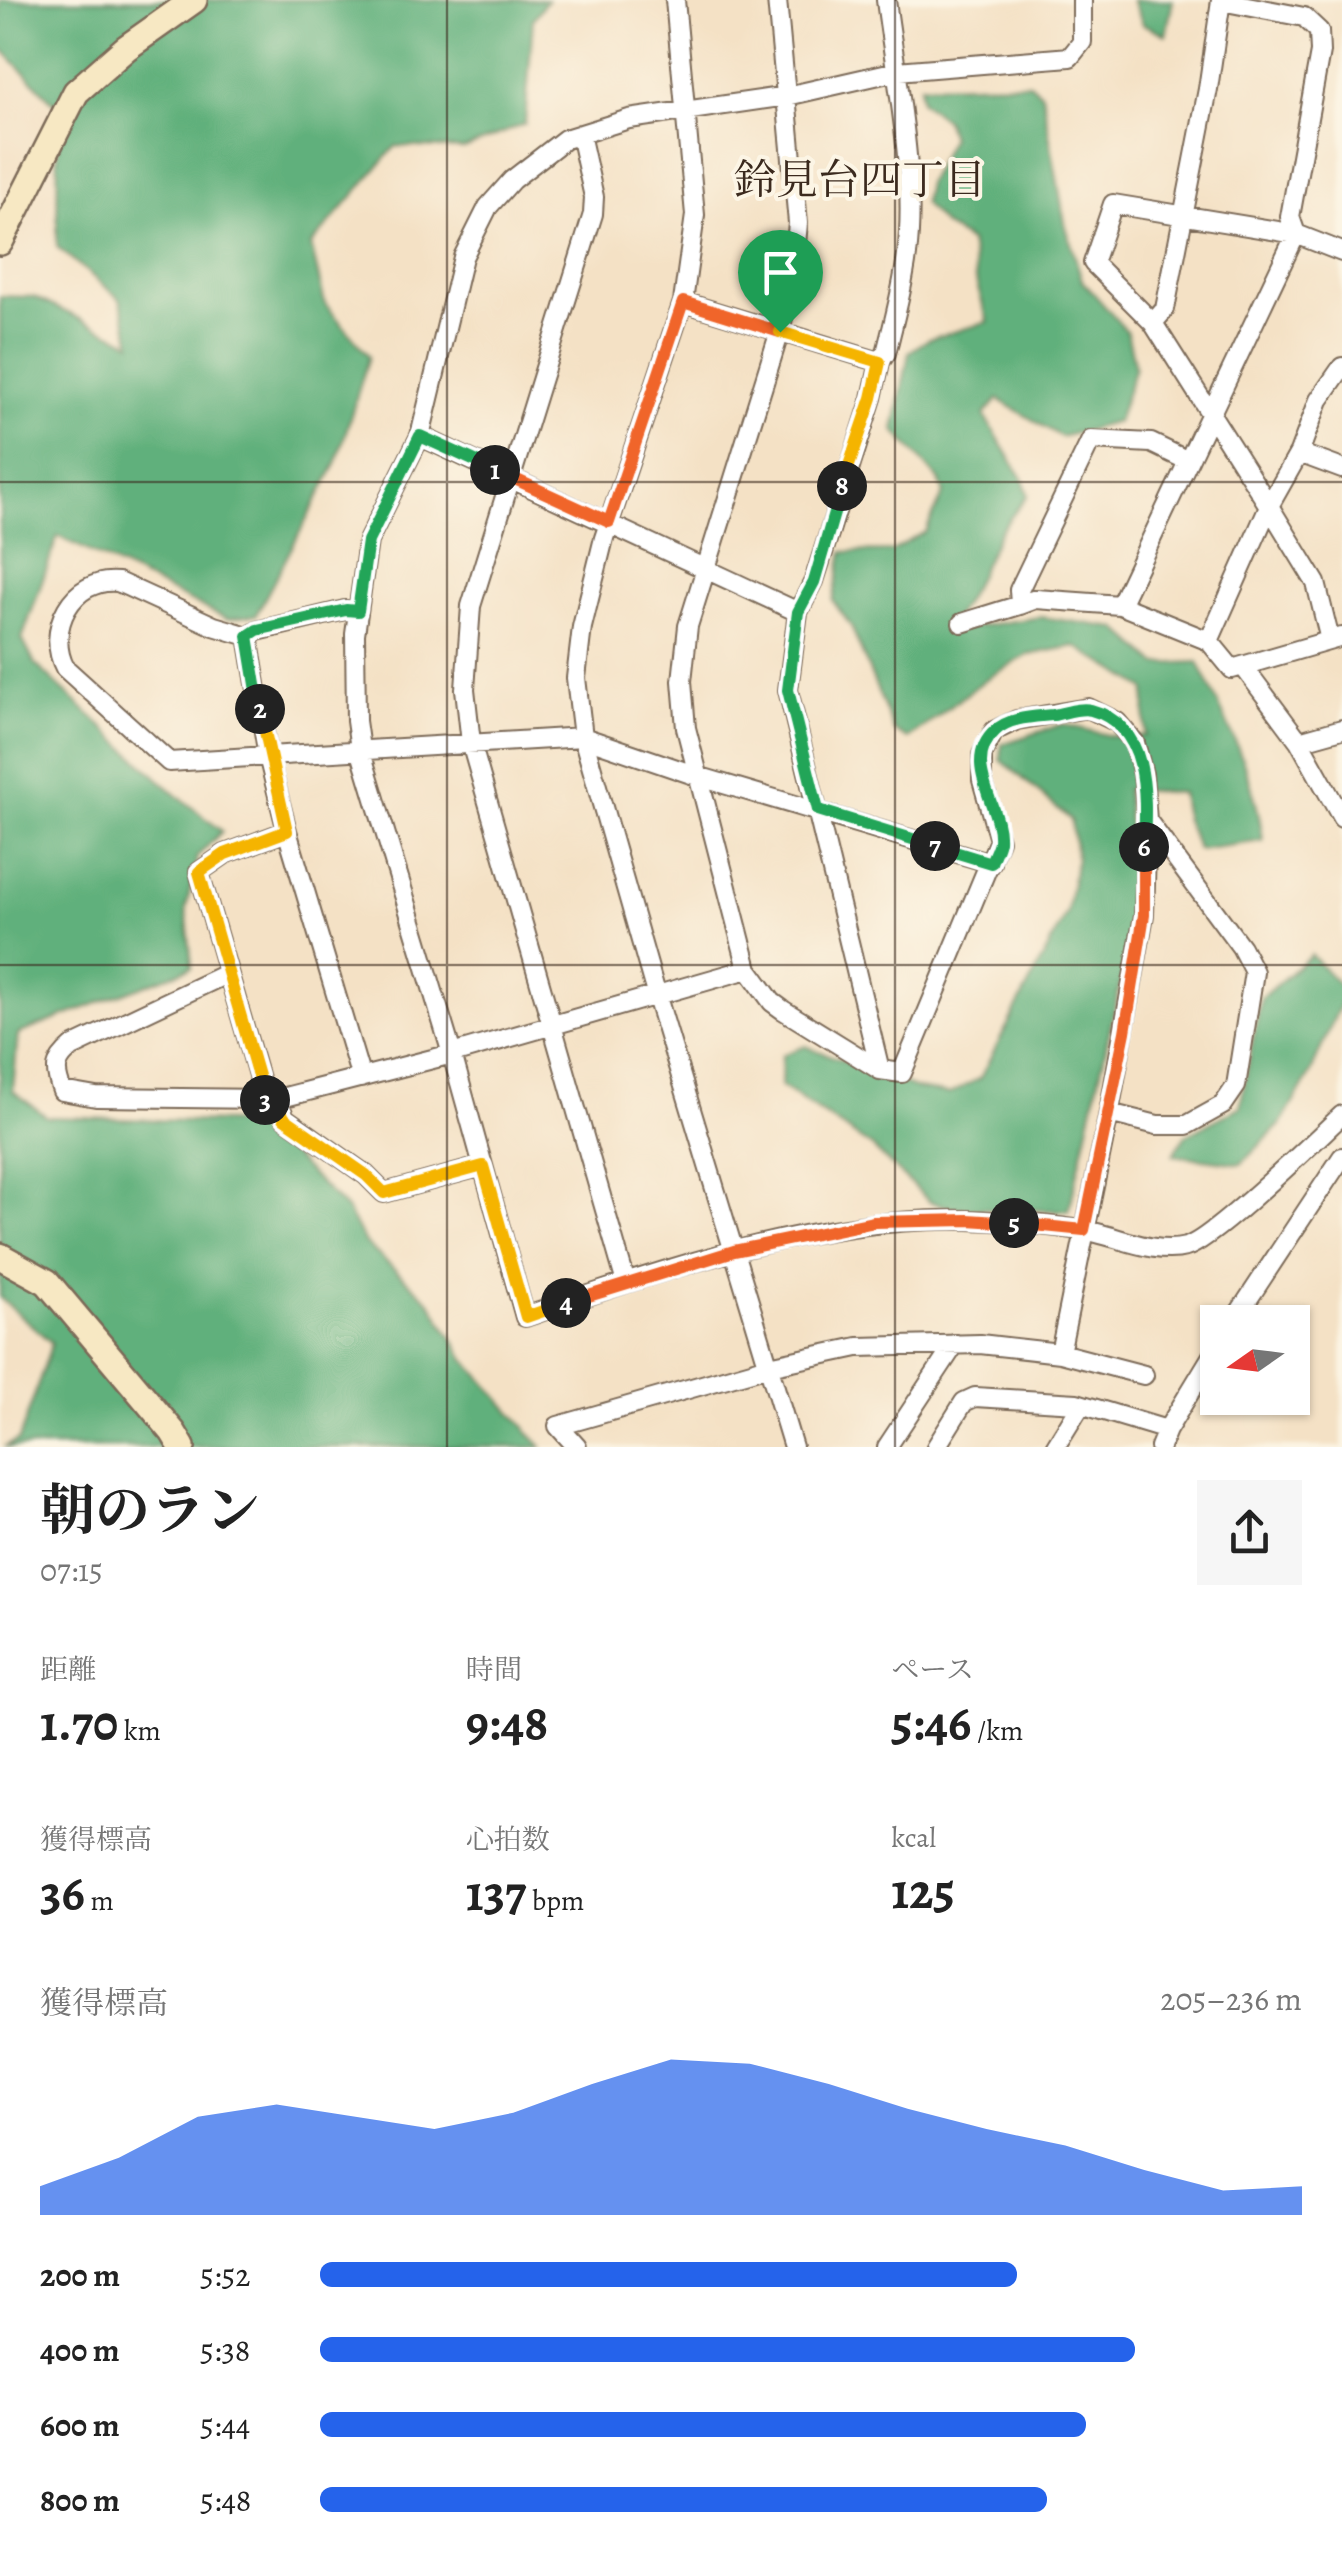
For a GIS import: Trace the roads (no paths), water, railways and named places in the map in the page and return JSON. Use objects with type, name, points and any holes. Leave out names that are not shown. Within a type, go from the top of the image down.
[{"type":"street","points":[[0,242],[76,92],[126,48],[194,0]]},
{"type":"street","points":[[674,0],[695,215],[683,302],[609,522],[582,627],[576,678],[583,737],[793,1447]]},
{"type":"street","points":[[777,0],[798,222],[793,275],[780,332],[688,626],[682,680],[686,728],[748,969],[772,1002],[880,1070],[902,1073],[999,840],[982,780],[982,756],[994,731],[1016,720],[1088,708],[1117,722],[1135,744],[1148,820],[1144,915],[1110,1113],[1060,1353]]},
{"type":"street","points":[[880,1070],[788,690],[798,612],[814,582],[880,362],[886,354],[907,254],[910,212],[886,0]]},
{"type":"street","points":[[1082,0],[1082,42],[1070,57],[897,71],[787,96],[629,118],[565,139],[512,180],[488,207],[463,257],[420,436],[368,541],[355,669],[360,749],[526,1317],[734,1251],[874,1222],[968,1220],[1084,1230],[1170,1249],[1189,1247],[1342,1115]]},
{"type":"street","points":[[1120,605],[1296,234],[1290,217],[1320,52],[1319,31],[1304,16],[1221,1],[1165,310],[1153,322]]},
{"type":"street","points":[[580,134],[594,214],[471,606],[465,688],[471,743],[626,1283]]},
{"type":"street","points":[[962,623],[1036,599],[1120,605],[1209,640],[1232,669],[1336,639],[1316,583],[1153,322],[1093,264],[1114,204],[1296,234],[1342,252]]},
{"type":"street","points":[[683,302],[880,362]]},
{"type":"street","points":[[1209,640],[1319,400],[1342,367]]},
{"type":"street","points":[[420,436],[798,612]]},
{"type":"street","points":[[1020,604],[1019,590],[1090,440],[1151,443],[1186,460]]},
{"type":"street","points":[[1298,453],[1342,468]]},
{"type":"street","points":[[248,636],[214,626],[118,582],[102,580],[79,593],[68,605],[58,654],[66,668],[169,762],[583,737],[698,776],[991,863]]},
{"type":"street","points":[[248,636],[257,630],[346,610],[358,611]]},
{"type":"street","points":[[248,636],[268,756],[287,831],[361,1078]]},
{"type":"street","points":[[1243,666],[1298,741],[1342,818]]},
{"type":"street","points":[[1298,741],[1342,729]]},
{"type":"street","points":[[1110,1113],[1156,1125],[1187,1125],[1223,1105],[1236,1086],[1254,972],[1148,820]]},
{"type":"street","points":[[287,831],[225,854],[199,872],[226,974],[271,1100],[284,1118],[366,1175],[384,1193],[483,1166]]},
{"type":"street","points":[[226,974],[72,1047],[59,1058],[54,1070],[62,1091],[96,1097],[271,1100],[452,1054],[748,969]]},
{"type":"street","points":[[1244,1305],[1342,1158]]},
{"type":"street","points":[[0,1256],[47,1282],[174,1432],[182,1447]]},
{"type":"street","points":[[887,1447],[956,1344]]},
{"type":"street","points":[[577,1447],[558,1426],[770,1366],[858,1347],[956,1344],[1060,1353],[1144,1375]]},
{"type":"street","points":[[936,1447],[964,1402],[975,1398],[1081,1405],[1164,1439],[1200,1377]]},
{"type":"street","points":[[1055,1447],[1081,1405]]},
{"type":"district","name":"鈴見台四丁目","points":[[860,179]]}]
